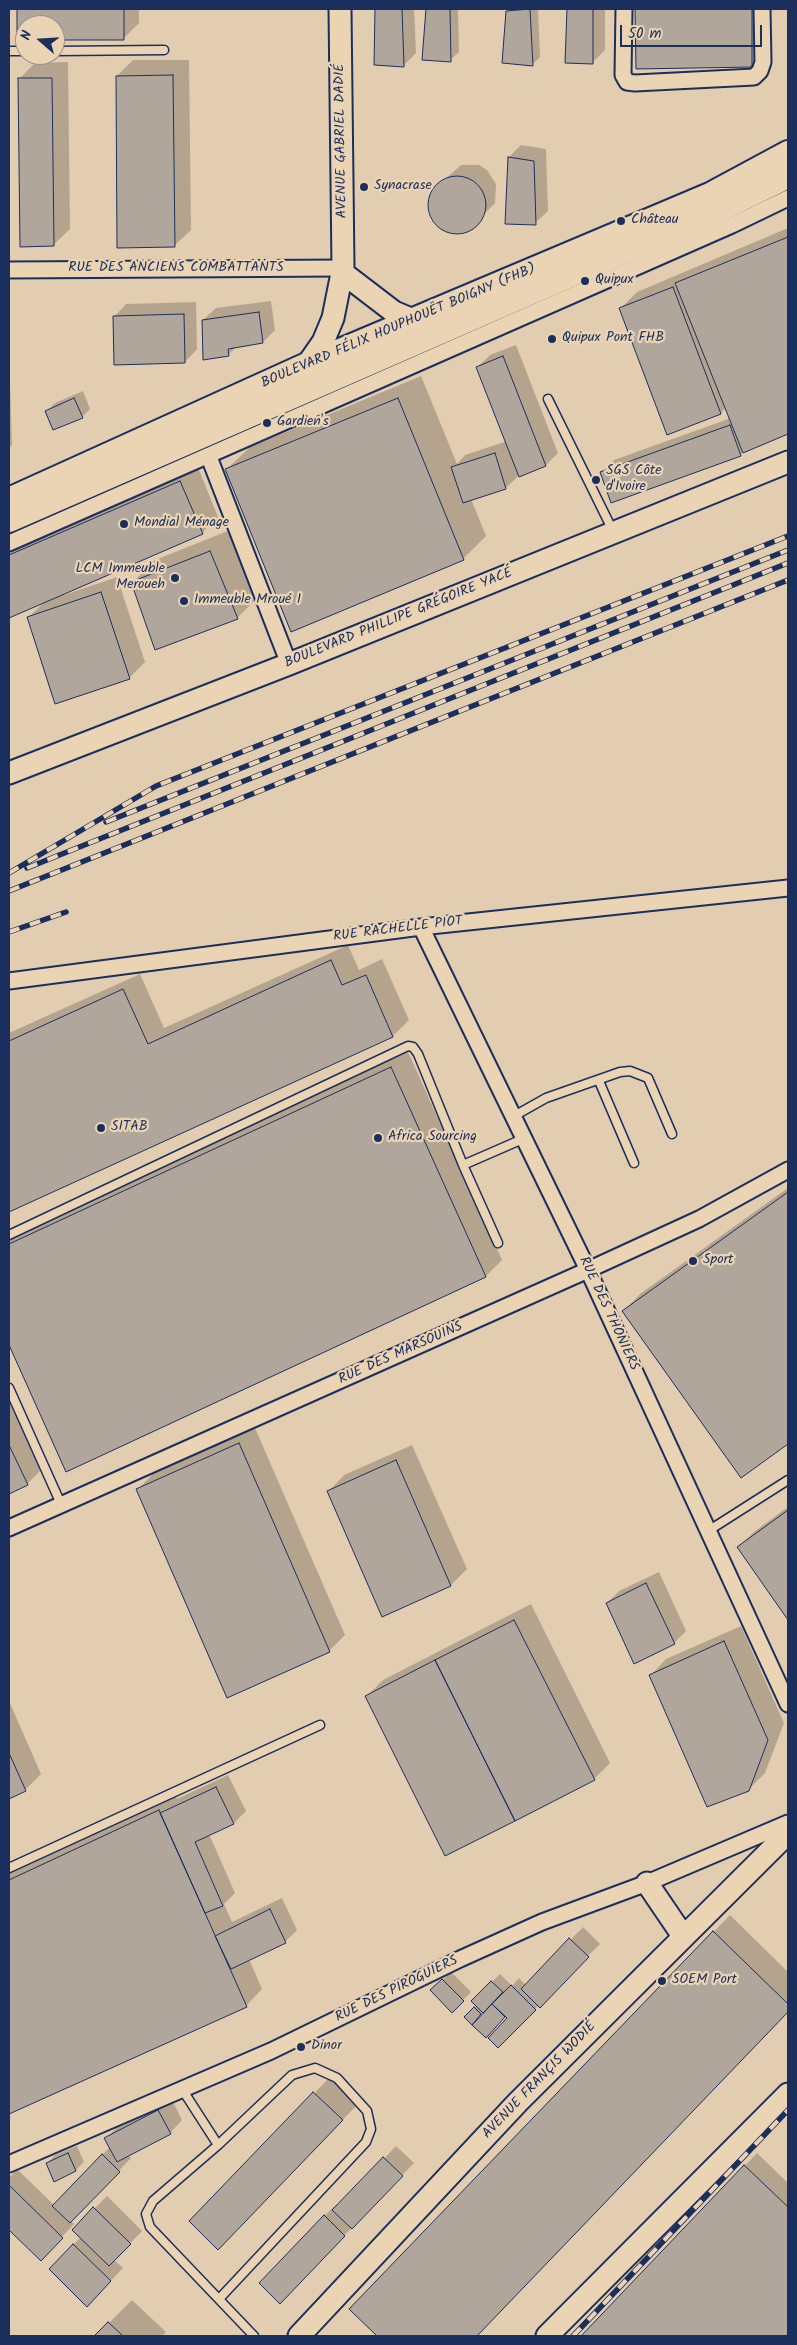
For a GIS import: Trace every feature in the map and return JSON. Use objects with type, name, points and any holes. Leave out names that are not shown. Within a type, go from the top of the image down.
[{"type":"main road","name":"BOULEVARD FÉLIX HOUPHOUËT BOIGNY (FHB)","points":[[9,500],[307,365],[710,195],[788,153]]},
{"type":"main road","name":"BOULEVARD FÉLIX HOUPHOUËT BOIGNY (FHB)","points":[[9,520],[715,212],[788,176]]},
{"type":"street","name":"AVENUE GABRIEL DADIÉ","points":[[307,365],[323,342],[333,318],[343,271],[340,9]]},
{"type":"street","points":[[624,9],[623,75],[627,82],[635,83],[754,77],[760,72],[763,62],[762,9]]},
{"type":"street","points":[[9,543],[209,457],[732,226],[788,198]]},
{"type":"street","name":"RUE DES ANCIENS COMBATTANTS","points":[[9,270],[343,271]]},
{"type":"street","points":[[343,271],[394,312],[413,320]]},
{"type":"street","points":[[209,457],[289,664]]},
{"type":"street","name":"BOULEVARD PHILLIPE GRÉGOIRE YACÉ","points":[[9,773],[289,664],[788,462]]},
{"type":"street","name":"RUE RACHELLE PIOT","points":[[9,981],[421,927],[788,888]]},
{"type":"street","name":"RUE DES THONIERS","points":[[421,927],[588,1270],[788,1704]]},
{"type":"street","name":"RUE DES MARSOUINS","points":[[9,1528],[699,1219],[788,1170]]},
{"type":"street","name":"RUE DES PIROGUIERS","points":[[9,2164],[271,2051],[505,1938],[646,1883],[788,1824]]},
{"type":"street","name":"AVENUE FRANÇIS WODIÉ","points":[[299,2336],[518,2102],[788,1833]]},
{"type":"street","points":[[646,1883],[683,1936]]},
{"type":"street","points":[[547,2336],[788,2094]]},
{"type":"lane","points":[[65,51],[164,50]]},
{"type":"lane","points":[[548,399],[613,533]]},
{"type":"lane","points":[[9,1235],[408,1046],[413,1047],[418,1054],[463,1165],[498,1243]]},
{"type":"lane","points":[[514,1116],[546,1098],[599,1081],[620,1072],[630,1071],[648,1078],[672,1134]]},
{"type":"lane","points":[[599,1081],[634,1163]]},
{"type":"lane","points":[[463,1165],[525,1138]]},
{"type":"lane","points":[[9,1388],[61,1504]]},
{"type":"lane","points":[[708,1531],[788,1480]]},
{"type":"lane","points":[[9,1868],[320,1725]]},
{"type":"lane","points":[[219,2299],[366,2142],[371,2129],[367,2111],[336,2078],[316,2068],[292,2076],[218,2145],[153,2201],[146,2214],[150,2227],[254,2336]]},
{"type":"lane","points":[[182,2089],[218,2145]]},
{"type":"building","points":[[17,9],[124,9],[124,40],[65,40],[65,15],[17,15]]},
{"type":"building","points":[[375,9],[402,9],[404,67],[374,65]]},
{"type":"building","points":[[426,9],[450,9],[451,62],[422,60]]},
{"type":"building","points":[[530,9],[533,66],[502,63],[506,11]]},
{"type":"building","points":[[567,9],[593,9],[593,64],[565,63]]},
{"type":"building","points":[[635,9],[752,9],[752,67],[636,69]]},
{"type":"building","points":[[173,75],[175,247],[117,248],[116,76]]},
{"type":"building","points":[[18,78],[52,78],[54,246],[20,247]]},
{"type":"building","points":[[508,157],[534,161],[536,225],[505,224]]},
{"type":"building","points":[[457,176],[468,178],[481,189],[486,205],[484,216],[473,229],[457,234],[446,232],[433,221],[428,205],[430,194],[441,181]]},
{"type":"building","points":[[788,237],[788,434],[743,453],[675,283]]},
{"type":"building","points":[[673,287],[721,414],[667,435],[619,308]]},
{"type":"building","points":[[259,312],[263,343],[228,349],[229,356],[203,360],[202,320]]},
{"type":"building","points":[[184,314],[185,363],[114,365],[113,316]]},
{"type":"building","points":[[503,356],[546,466],[519,477],[476,367]]},
{"type":"building","points":[[74,398],[83,418],[53,430],[45,411]]},
{"type":"building","points":[[398,398],[464,560],[291,632],[225,469]]},
{"type":"building","points":[[730,425],[741,456],[611,503],[600,472]]},
{"type":"building","points":[[495,453],[506,489],[463,503],[451,467]]},
{"type":"building","points":[[180,481],[203,534],[9,618],[9,555]]},
{"type":"building","name":"Immeuble Mroué 1","points":[[210,551],[238,619],[155,650],[131,582]]},
{"type":"building","points":[[101,592],[130,679],[55,704],[27,617]]},
{"type":"building","name":"SITAB","points":[[331,960],[342,985],[366,975],[393,1037],[9,1212],[9,1041],[123,989],[148,1044]]},
{"type":"building","points":[[391,1067],[486,1277],[66,1472],[9,1345],[9,1244]]},
{"type":"building","points":[[788,1192],[788,1444],[741,1478],[622,1311]]},
{"type":"building","points":[[239,1443],[330,1652],[227,1698],[136,1489]]},
{"type":"building","points":[[9,1445],[28,1485],[9,1494]]},
{"type":"building","points":[[396,1460],[451,1586],[382,1617],[327,1491]]},
{"type":"building","points":[[788,1510],[788,1620],[737,1547]]},
{"type":"building","points":[[646,1583],[675,1644],[634,1664],[606,1603]]},
{"type":"building","points":[[514,1620],[595,1780],[515,1821],[435,1660]]},
{"type":"building","points":[[724,1641],[768,1740],[749,1791],[707,1807],[649,1675]]},
{"type":"building","points":[[435,1660],[515,1821],[445,1856],[365,1696]]},
{"type":"building","points":[[9,1753],[26,1791],[9,1799]]},
{"type":"building","points":[[216,1787],[234,1824],[195,1842],[223,1906],[205,1913],[160,1813]]},
{"type":"building","points":[[159,1810],[247,2007],[9,2114],[9,1880]]},
{"type":"building","points":[[270,1909],[286,1943],[231,1969],[215,1936]]},
{"type":"building","points":[[713,1931],[788,2004],[788,2012],[477,2336],[377,2336],[349,2309]]},
{"type":"building","points":[[569,1938],[589,1957],[540,2008],[521,1989]]},
{"type":"building","points":[[442,1979],[464,2001],[452,2013],[430,1990]]},
{"type":"building","points":[[491,1981],[503,1992],[483,2013],[471,2001]]},
{"type":"building","points":[[511,1985],[536,2010],[498,2048],[488,2038],[507,2018],[492,2004]]},
{"type":"building","points":[[492,2004],[505,2017],[486,2038],[472,2025]]},
{"type":"building","points":[[474,2007],[481,2014],[472,2025],[464,2017]]},
{"type":"building","points":[[313,2092],[343,2120],[218,2250],[189,2221]]},
{"type":"building","points":[[158,2110],[171,2134],[117,2162],[104,2138]]},
{"type":"building","points":[[68,2153],[76,2171],[54,2182],[46,2163]]},
{"type":"building","points":[[102,2154],[120,2172],[70,2223],[52,2206]]},
{"type":"building","points":[[383,2157],[403,2176],[352,2229],[332,2210]]},
{"type":"building","points":[[744,2165],[788,2207],[788,2336],[581,2336]]},
{"type":"building","points":[[9,2185],[63,2238],[41,2261],[9,2230]]},
{"type":"building","points":[[93,2207],[131,2244],[109,2266],[72,2230]]},
{"type":"building","points":[[324,2215],[345,2236],[280,2304],[259,2283]]},
{"type":"building","points":[[73,2244],[111,2281],[87,2307],[49,2269]]},
{"type":"building","points":[[108,2322],[123,2336],[94,2336]]},
{"type":"railway","points":[[9,873],[156,786],[788,536]]},
{"type":"railway","points":[[106,822],[788,550]]},
{"type":"railway","points":[[27,868],[788,563]]},
{"type":"railway","points":[[9,891],[788,580]]},
{"type":"railway","points":[[9,932],[66,912]]},
{"type":"railway","points":[[573,2336],[788,2110]]},
{"type":"place","name":"Synacrase","points":[[364,187]]},
{"type":"place","name":"Château","points":[[621,221]]},
{"type":"place","name":"Quipux","points":[[585,281]]},
{"type":"place","name":"Quipux Pont FHB","points":[[552,339]]},
{"type":"place","name":"Gardien's","points":[[267,423]]},
{"type":"place","name":"SGS Côte d'Ivoire","points":[[596,480]]},
{"type":"place","name":"Mondial Ménage","points":[[124,524]]},
{"type":"place","name":"LCM Immeuble Meroueh","points":[[175,578]]},
{"type":"place","name":"Immeuble Mroué 1","points":[[184,601]]},
{"type":"place","name":"SITAB","points":[[101,1128]]},
{"type":"place","name":"Africa Sourcing","points":[[378,1138]]},
{"type":"place","name":"Sport","points":[[693,1261]]},
{"type":"place","name":"SOEM Port","points":[[662,1981]]},
{"type":"place","name":"Dinor","points":[[301,2047]]}]
